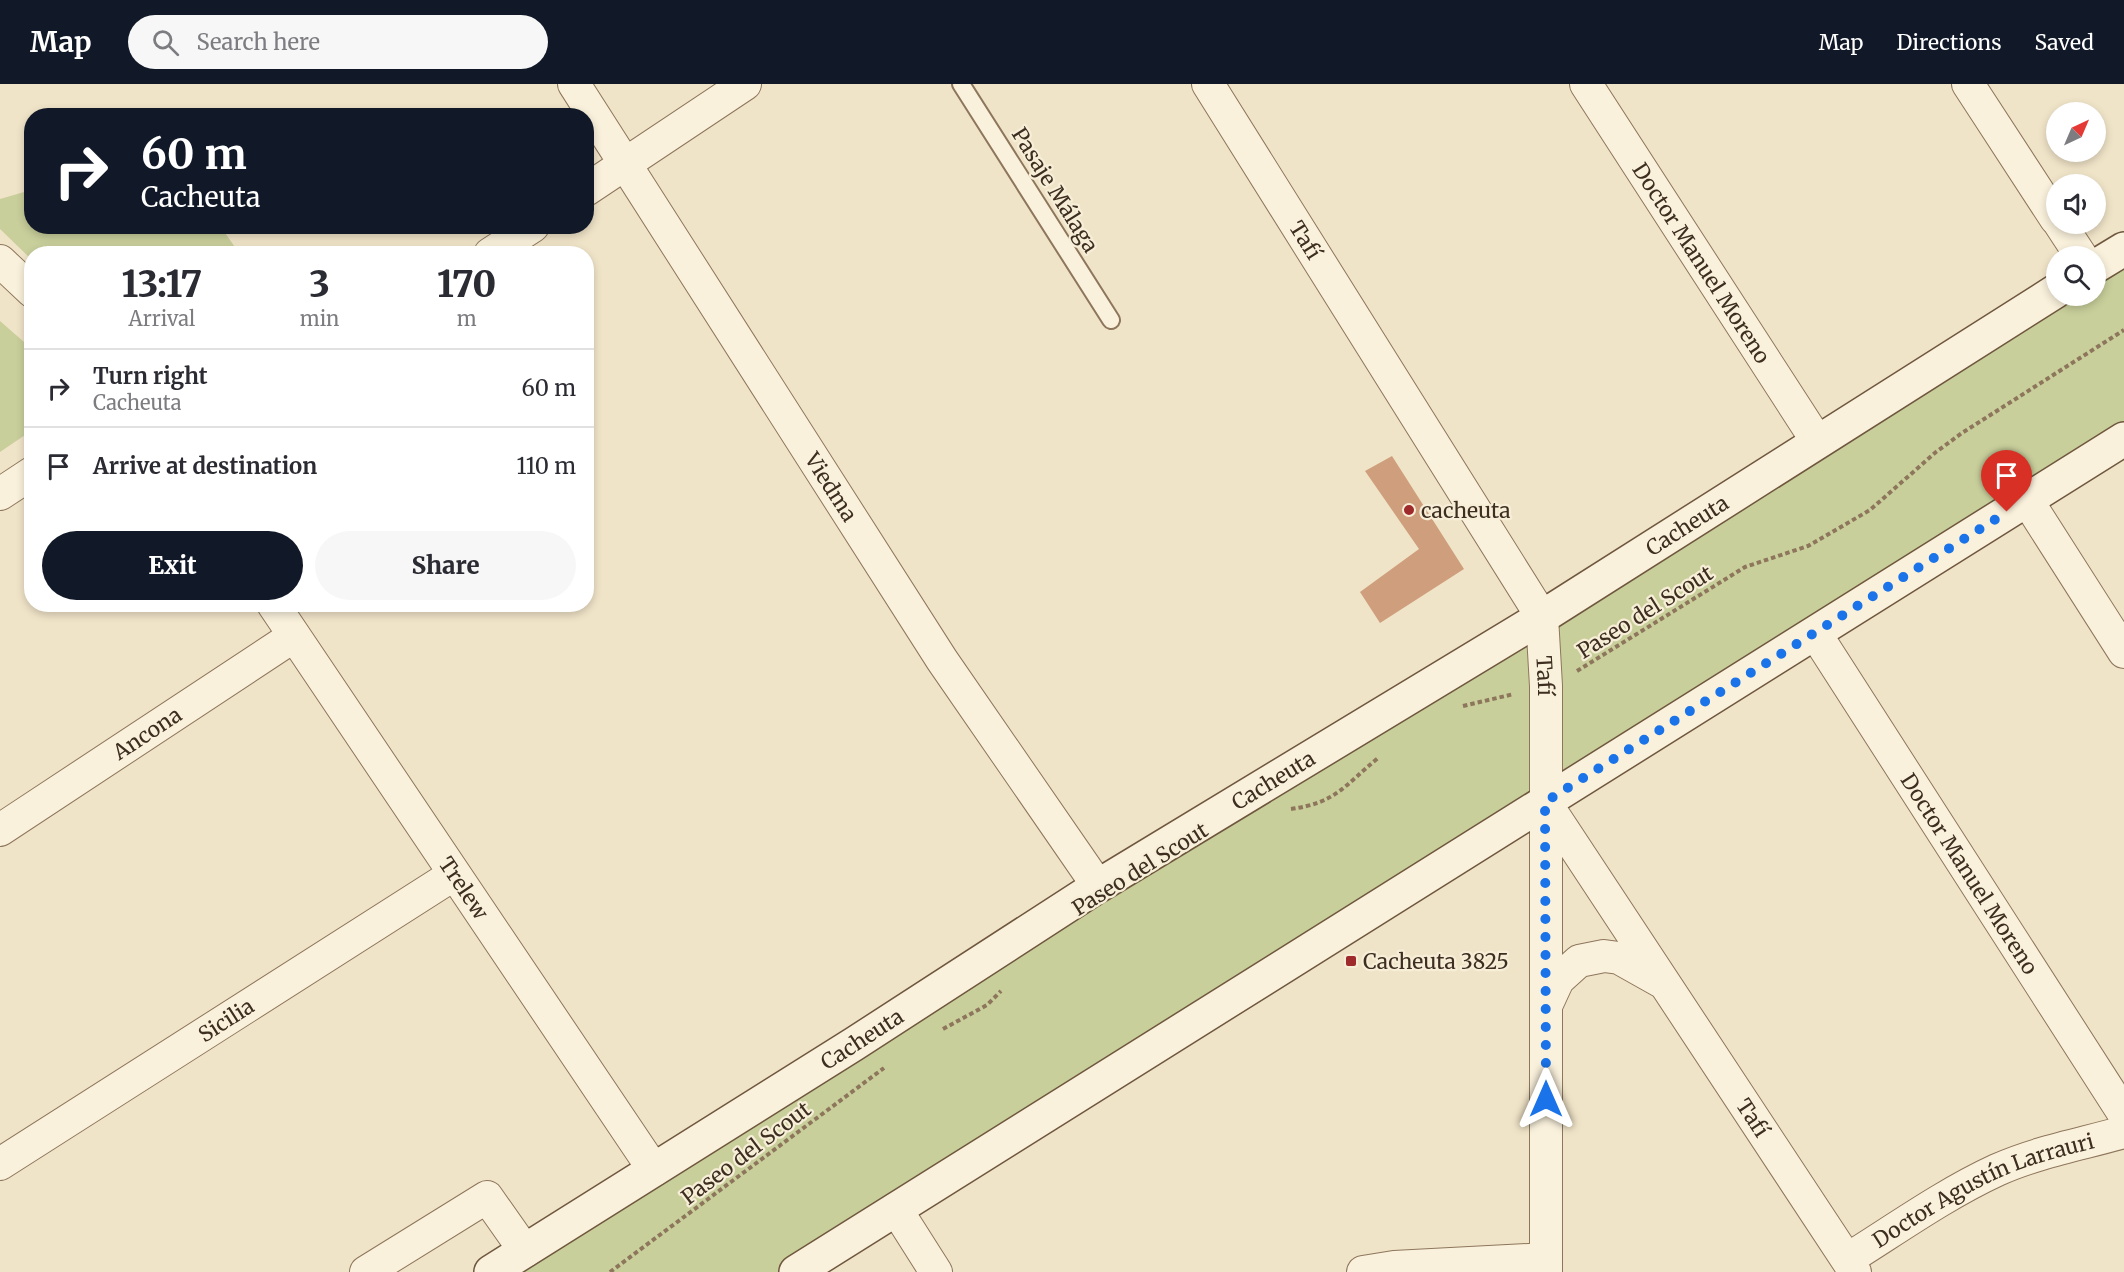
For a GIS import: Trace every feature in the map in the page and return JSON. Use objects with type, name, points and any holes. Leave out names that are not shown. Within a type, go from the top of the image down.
[{"type":"street","name":"Viedma","points":[[574,84],[590,108]]},
{"type":"street","points":[[594,185],[746,84]]},
{"type":"street","name":"Tafí","points":[[1208,84],[1542,617],[1546,686],[1545,802],[1852,1265]]},
{"type":"street","name":"Doctor Manuel Moreno","points":[[1586,84],[1817,441]]},
{"type":"street","points":[[1968,84],[2046,204]]},
{"type":"street","name":"Viedma","points":[[594,114],[942,660],[1098,886]]},
{"type":"street","points":[[502,246],[521,234]]},
{"type":"street","points":[[2106,260],[2124,249]]},
{"type":"street","points":[[0,261],[24,284]]},
{"type":"street","name":"Cacheuta","points":[[491,1272],[1098,886],[1542,617],[2046,297]]},
{"type":"street","points":[[796,1272],[2124,439]]},
{"type":"street","points":[[0,494],[24,478]]},
{"type":"street","points":[[2026,500],[2124,652]]},
{"type":"street","name":"Trelew","points":[[278,612],[453,875],[654,1170]]},
{"type":"street","name":"Doctor Manuel Moreno","points":[[1815,633],[2124,1114]]},
{"type":"street","name":"Ancona","points":[[0,830],[294,636]]},
{"type":"street","points":[[1363,1272],[1394,1267],[1546,1266],[1545,802]]},
{"type":"street","name":"Sicilia","points":[[0,1164],[453,875]]},
{"type":"street","points":[[1545,1007],[1558,980],[1579,961],[1604,956],[1619,958],[1665,983]]},
{"type":"street","name":"Doctor Agustín Larrauri","points":[[1852,1265],[1964,1186],[2030,1157],[2124,1132]]},
{"type":"street","points":[[366,1272],[487,1197],[525,1251]]},
{"type":"street","points":[[896,1209],[936,1272]]},
{"type":"lane","name":"Pasaje Málaga","points":[[961,84],[1111,320]]},
{"type":"path","name":"Paseo del Scout","points":[[1455,708],[1546,686],[1579,670],[1745,567],[1808,546],[1870,510],[1936,452],[1962,433],[2124,330]]},
{"type":"path","points":[[1286,810],[1318,805],[1326,801],[1386,752]]},
{"type":"path","points":[[935,1033],[987,1005],[1005,988]]},
{"type":"path","name":"Paseo del Scout","points":[[610,1272],[682,1221],[892,1062]]},
{"type":"green space","points":[[24,192],[24,234],[226,234],[234,246],[24,246],[24,252],[0,229],[0,199]]},
{"type":"green space","points":[[2124,249],[2124,439],[796,1272],[491,1272],[2046,302],[2046,306],[2106,306],[2106,260]]},
{"type":"green space","points":[[0,321],[24,342],[24,436],[0,452]]},
{"type":"building","name":"cacheuta","points":[[1392,456],[1464,569],[1380,623],[1360,592],[1419,549],[1365,471]]},
{"type":"place","name":"cacheuta","points":[[1409,510]]},
{"type":"place","name":"Cacheuta 3825","points":[[1351,961]]},
{"type":"route","points":[[1546,1099],[1545,802],[2007,512]]}]
